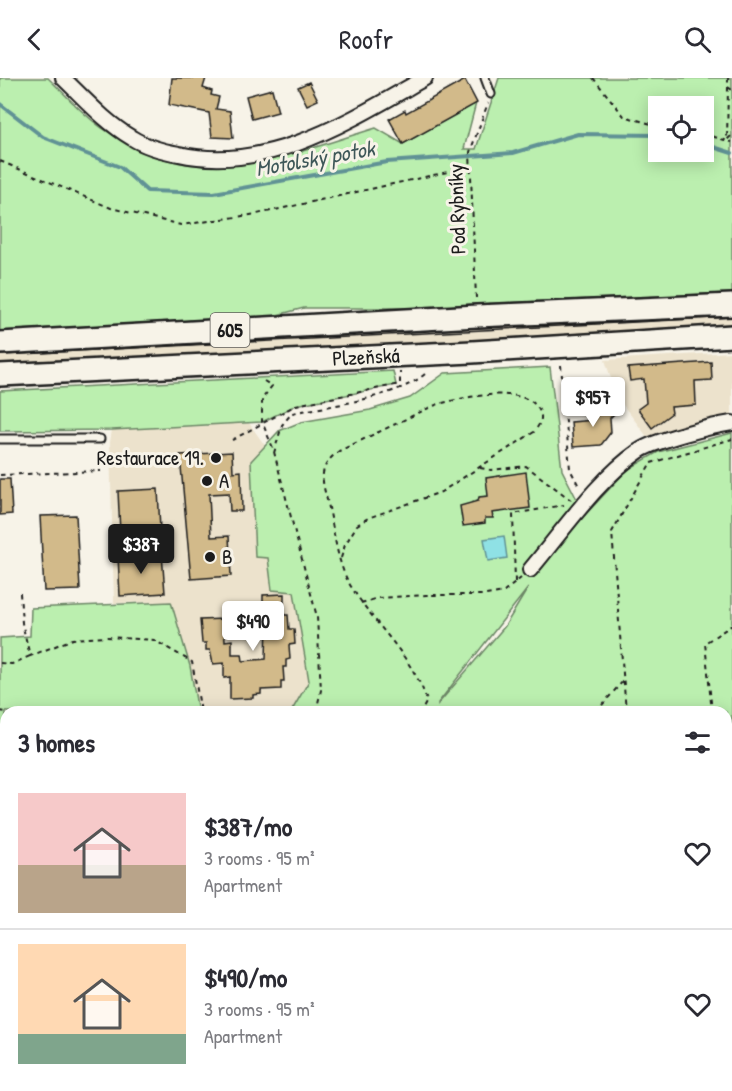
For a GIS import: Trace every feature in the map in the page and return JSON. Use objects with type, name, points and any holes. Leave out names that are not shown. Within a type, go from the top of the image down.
[{"type":"main road","name":"Plzeňská","points":[[0,343],[477,316],[732,305]]},
{"type":"main road","name":"Plzeňská","points":[[0,375],[472,352],[732,336]]},
{"type":"street","points":[[63,78],[100,114],[134,140],[169,152],[202,159],[226,159],[275,150],[312,139],[409,82],[425,78]]},
{"type":"street","points":[[530,570],[614,472],[641,450],[732,423]]},
{"type":"lane","points":[[484,78],[491,94]]},
{"type":"lane","points":[[0,439],[100,439]]},
{"type":"path","points":[[593,78],[624,116],[648,123]]},
{"type":"path","points":[[726,140],[728,78]]},
{"type":"path","points":[[728,87],[732,90]]},
{"type":"path","name":"Pod Rybníky","points":[[476,304],[470,152],[491,94]]},
{"type":"path","points":[[726,140],[732,135]]},
{"type":"path","points":[[714,137],[732,142]]},
{"type":"path","points":[[0,161],[111,208],[181,225],[257,214],[470,165]]},
{"type":"path","points":[[232,440],[296,405],[400,384],[400,365]]},
{"type":"path","points":[[274,456],[282,425],[292,413],[395,391],[413,384],[430,368]]},
{"type":"path","points":[[562,374],[570,469],[579,488],[589,500]]},
{"type":"path","points":[[259,377],[272,386],[262,399],[262,422],[274,456],[317,618],[321,690],[317,706]]},
{"type":"path","points":[[341,558],[345,545],[357,525],[368,518],[441,492],[534,432],[540,424],[541,415],[531,400],[522,396],[508,396],[465,397],[448,401],[433,406],[339,452],[326,461],[322,469],[323,484],[341,558],[347,580],[361,603],[408,663],[422,685],[427,701],[424,706]]},
{"type":"path","points":[[625,706],[612,532],[650,464],[732,440]]},
{"type":"path","points":[[641,450],[650,464]]},
{"type":"path","points":[[478,468],[490,470],[526,466],[575,503],[513,514],[515,582]]},
{"type":"path","points":[[0,475],[101,471]]},
{"type":"path","points":[[361,603],[378,598],[486,595],[504,592],[530,570]]},
{"type":"path","points":[[20,593],[22,623],[30,656]]},
{"type":"path","points":[[711,706],[705,643],[732,625]]},
{"type":"path","points":[[0,663],[12,664],[73,639],[107,637],[154,640],[192,662],[200,706]]},
{"type":"path","points":[[601,706],[623,681]]},
{"type":"shaded area","points":[[732,313],[732,327],[482,345],[0,366],[0,351]]},
{"type":"shaded area","points":[[732,352],[732,417],[648,438],[617,397],[605,360]]},
{"type":"shaded area","points":[[249,423],[266,447],[251,461],[255,557],[269,557],[294,592],[309,681],[294,706],[197,706],[190,666],[171,602],[114,603],[110,442],[112,430]]},
{"type":"green space","points":[[0,78],[48,78],[102,128],[138,149],[172,161],[205,166],[238,165],[270,160],[376,128],[403,144],[476,103],[464,149],[476,149],[499,78],[732,78],[732,293],[419,308],[304,308],[273,316],[0,331]]},
{"type":"green space","points":[[550,367],[562,470],[585,515],[627,470],[658,452],[732,433],[732,706],[294,706],[309,681],[294,592],[272,590],[268,558],[255,557],[251,461],[279,431],[301,422],[370,410],[410,398],[445,373]],"holes":[[[528,588],[505,626],[438,703]]]},
{"type":"green space","points":[[393,371],[396,385],[296,405],[262,422],[112,430],[0,431],[0,391]]},
{"type":"green space","points":[[171,602],[190,666],[197,706],[0,706],[0,638],[30,636],[31,608]]},
{"type":"water","points":[[504,536],[507,558],[488,561],[484,539]]},
{"type":"building","points":[[172,78],[206,78],[203,88],[212,91],[211,95],[219,97],[216,109],[230,111],[233,138],[212,137],[209,113],[169,105]]},
{"type":"building","points":[[465,80],[477,103],[403,144],[389,119],[405,110],[406,113]]},
{"type":"building","points":[[309,82],[318,100],[307,105],[298,87]]},
{"type":"building","points":[[272,89],[278,112],[252,119],[246,96]]},
{"type":"building","points":[[711,362],[712,380],[695,381],[696,405],[671,407],[672,413],[652,428],[638,409],[646,403],[644,379],[630,381],[628,368]]},
{"type":"building","points":[[602,401],[615,413],[610,418],[611,432],[601,445],[573,447],[571,422],[594,420],[593,411]]},
{"type":"building","points":[[232,452],[233,472],[241,471],[242,511],[230,511],[229,493],[209,494],[211,537],[229,536],[231,576],[191,579],[180,455]]},
{"type":"building","points":[[526,472],[530,508],[492,513],[493,518],[485,518],[485,523],[463,526],[460,506],[478,501],[479,497],[488,496],[486,478]]},
{"type":"building","points":[[0,479],[10,479],[12,514],[0,515]]},
{"type":"building","points":[[158,489],[160,530],[120,532],[118,491]]},
{"type":"building","points":[[76,515],[80,590],[44,591],[40,516]]},
{"type":"building","points":[[162,554],[165,593],[120,596],[118,556]]},
{"type":"building","points":[[284,594],[284,615],[288,615],[289,629],[294,629],[295,644],[289,645],[290,659],[286,660],[286,667],[283,667],[284,681],[281,681],[281,689],[261,690],[261,694],[253,695],[253,698],[230,699],[230,677],[224,678],[224,663],[213,664],[210,650],[206,650],[206,643],[202,643],[200,620],[224,619],[225,641],[232,640],[232,654],[242,654],[243,661],[266,659],[267,624],[263,624],[263,595]]},
{"type":"waterway","name":"Motolský potok","points":[[0,104],[43,137],[120,167],[147,191],[214,193],[387,162],[513,153],[578,134],[648,135]]},
{"type":"waterway","name":"Motolský potok","points":[[714,147],[732,153]]},
{"type":"tram line","points":[[0,355],[732,317]]},
{"type":"place","name":"Restaurace 19.","points":[[216,458]]},
{"type":"place","name":"A","points":[[207,481]]},
{"type":"place","name":"B","points":[[210,557]]}]
